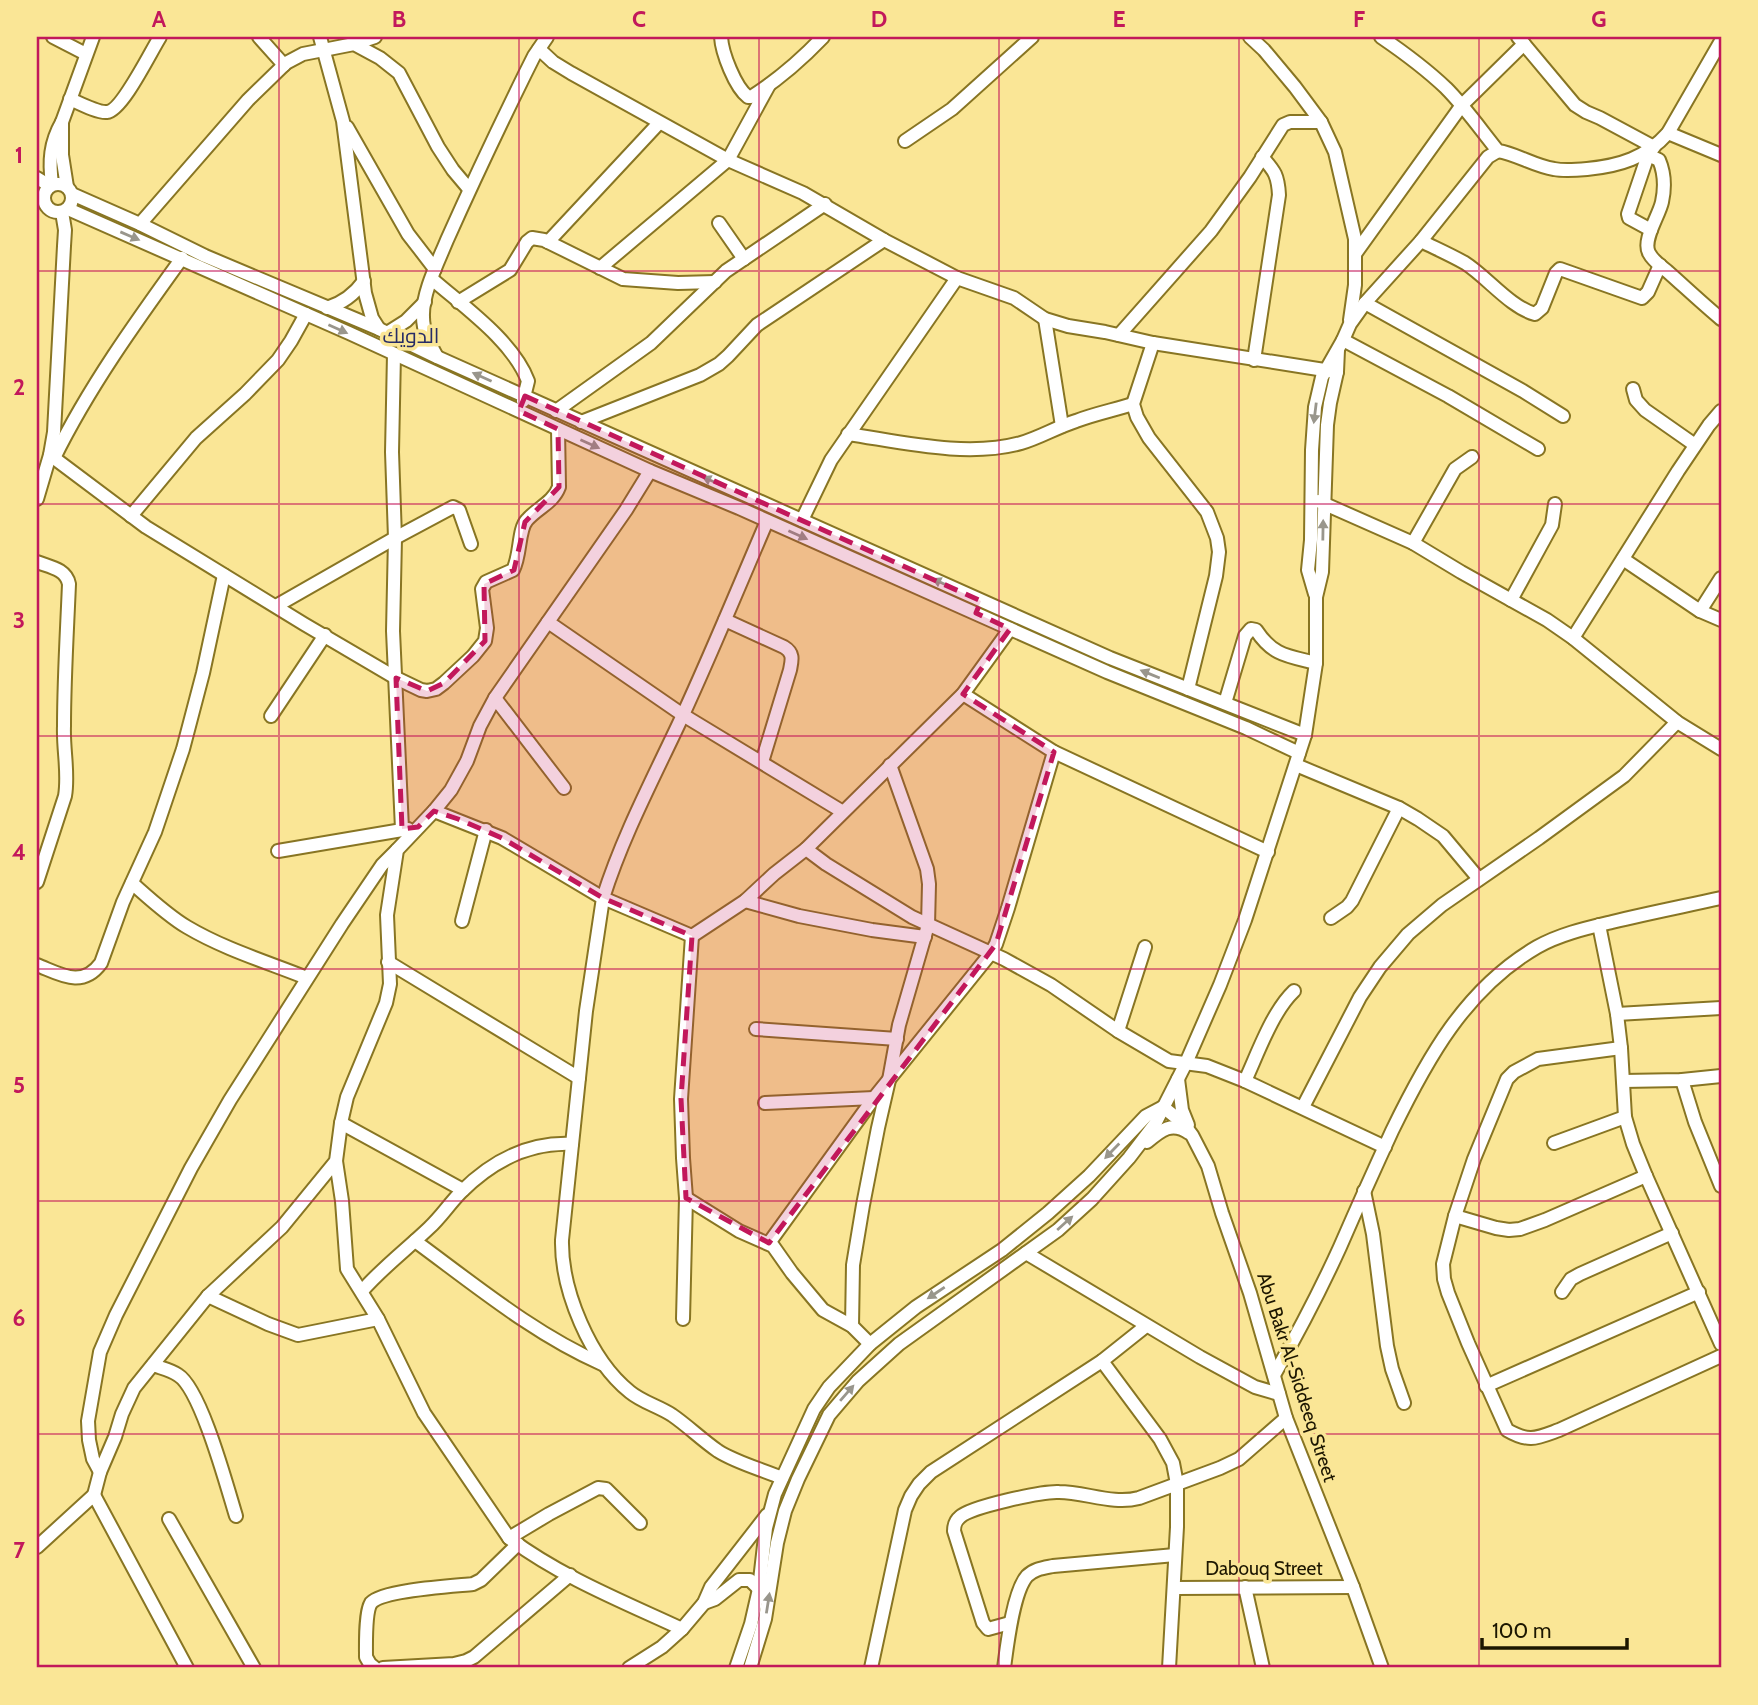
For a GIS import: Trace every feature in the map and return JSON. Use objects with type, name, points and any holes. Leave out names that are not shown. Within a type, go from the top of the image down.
[{"type":"street","points":[[53,37],[86,54]]},
{"type":"street","points":[[93,37],[56,133],[50,156],[51,185],[40,201],[51,211],[65,211],[290,300],[327,308],[383,331],[802,520],[978,607],[1010,629],[1246,729],[1297,759],[1399,808],[1443,836],[1479,879]]},
{"type":"street","points":[[70,99],[103,112],[113,110],[123,99],[160,37]]},
{"type":"street","points":[[259,37],[284,65]]},
{"type":"street","points":[[140,224],[248,100],[284,65],[322,43],[354,44],[375,37]]},
{"type":"street","points":[[437,357],[424,328],[423,315],[433,274],[469,189],[525,74],[547,37]]},
{"type":"street","points":[[721,37],[722,48],[731,70],[745,95],[751,97],[799,62],[823,37]]},
{"type":"street","points":[[905,141],[952,109],[1032,37]]},
{"type":"street","points":[[1250,37],[1264,50],[1321,121],[1335,152],[1354,232],[1354,285],[1350,324]]},
{"type":"street","points":[[1381,37],[1445,86],[1498,151]]},
{"type":"street","points":[[1355,254],[1462,105],[1521,40],[1575,105],[1651,151],[1659,160],[1664,171],[1664,186],[1662,202],[1647,247],[1649,253],[1721,319]]},
{"type":"street","points":[[322,43],[343,121],[368,306],[383,331]]},
{"type":"street","points":[[354,44],[380,58],[399,73],[438,147],[469,189]]},
{"type":"street","points":[[1129,1158],[1155,1124],[1186,1063],[1225,972],[1268,852],[1305,735],[1315,663],[1316,597],[1322,572],[1312,450],[1315,407],[1319,389],[1331,371],[1350,324],[1488,157],[1498,151],[1507,152],[1555,169],[1580,170],[1622,164],[1651,151],[1668,133],[1719,47]]},
{"type":"street","points":[[539,49],[571,73],[728,160],[803,192],[884,240],[957,278],[1014,298],[1045,319],[1153,343],[1331,371]]},
{"type":"street","points":[[600,268],[728,160],[769,85]]},
{"type":"street","points":[[343,121],[433,274],[458,302],[485,325],[516,359],[528,378],[519,411]]},
{"type":"street","points":[[1119,335],[1211,231],[1283,125],[1290,121],[1321,121]]},
{"type":"street","points":[[52,456],[65,211],[72,200],[62,155],[62,122]]},
{"type":"street","points":[[548,242],[659,123]]},
{"type":"street","points":[[1668,133],[1721,155]]},
{"type":"street","points":[[1651,151],[1628,214],[1629,218],[1651,230]]},
{"type":"street","points":[[1254,360],[1279,195],[1279,181],[1274,170],[1262,157]]},
{"type":"street","points":[[37,178],[51,185],[58,184],[205,256],[290,300],[306,314],[650,471],[978,607],[1305,735]]},
{"type":"street","points":[[556,411],[652,343],[726,271],[825,204]]},
{"type":"street","points":[[719,223],[744,259]]},
{"type":"street","points":[[458,302],[510,270],[530,239],[548,242],[615,276],[629,280],[715,282]]},
{"type":"street","points":[[581,422],[691,379],[719,364],[757,325],[884,240]]},
{"type":"street","points":[[1421,241],[1464,263],[1497,290],[1535,314],[1542,309],[1560,269],[1642,298],[1648,292],[1660,265]]},
{"type":"street","points":[[37,499],[52,456],[95,383],[182,258]]},
{"type":"street","points":[[802,520],[831,460],[957,278]]},
{"type":"street","points":[[327,308],[344,301],[359,289],[364,281]]},
{"type":"street","points":[[383,331],[406,321],[425,302]]},
{"type":"street","points":[[1365,303],[1563,416]]},
{"type":"street","points":[[131,516],[196,438],[278,360],[306,314]]},
{"type":"street","points":[[1045,319],[1062,426]]},
{"type":"street","points":[[1153,343],[1133,404],[1140,425],[1149,438],[1208,512],[1219,552],[1216,576],[1188,689]]},
{"type":"street","points":[[1340,345],[1448,396],[1538,449]]},
{"type":"street","points":[[394,354],[393,588],[402,830]]},
{"type":"street","points":[[1633,389],[1636,400],[1646,410],[1695,445]]},
{"type":"street","points":[[849,433],[957,449],[998,447],[1022,443],[1077,420],[1133,404]]},
{"type":"street","points":[[1573,638],[1695,445],[1721,411]]},
{"type":"street","points":[[52,456],[131,516],[224,575],[396,678],[427,691],[444,683],[485,641],[484,584],[513,569],[518,559],[525,522],[553,498],[559,487],[558,429]]},
{"type":"street","points":[[1413,543],[1455,469],[1472,457]]},
{"type":"street","points":[[100,1472],[93,1459],[88,1422],[100,1352],[138,1271],[212,1129],[382,865],[434,811],[459,776],[495,698],[626,510],[650,471]]},
{"type":"street","points":[[1317,501],[1413,543],[1547,620],[1677,722],[1721,749]]},
{"type":"street","points":[[1511,600],[1552,525],[1555,504]]},
{"type":"street","points":[[276,606],[453,508],[459,510],[471,544]]},
{"type":"street","points":[[767,521],[683,715],[640,803],[603,898],[586,1011],[564,1210],[562,1254],[575,1312],[603,1364],[629,1391],[671,1415],[719,1452],[782,1478]]},
{"type":"street","points":[[1623,559],[1700,611],[1721,620]]},
{"type":"street","points":[[37,562],[62,571],[69,580],[64,728],[68,780],[37,882]]},
{"type":"street","points":[[37,965],[70,978],[78,978],[96,969],[107,949],[123,902],[155,832],[191,722],[224,575]]},
{"type":"street","points":[[1700,611],[1721,578]]},
{"type":"street","points":[[725,620],[784,646],[792,653],[790,670],[762,762]]},
{"type":"street","points":[[548,622],[683,715],[844,812]]},
{"type":"street","points":[[692,936],[745,901],[806,849],[963,694],[1010,629]]},
{"type":"street","points":[[1226,703],[1245,636],[1251,629],[1256,630],[1268,646],[1275,650],[1315,663]]},
{"type":"street","points":[[271,716],[325,635]]},
{"type":"street","points":[[963,694],[1054,752],[1268,852]]},
{"type":"street","points":[[495,698],[564,788]]},
{"type":"street","points":[[1303,1107],[1360,997],[1380,967],[1408,934],[1442,905],[1624,776],[1677,722]]},
{"type":"street","points":[[769,1243],[874,1098],[991,953],[1008,908],[1054,752]]},
{"type":"street","points":[[852,1326],[853,1265],[865,1192],[899,1025],[926,931],[929,895],[927,869],[890,765]]},
{"type":"street","points":[[1331,918],[1352,901],[1399,808]]},
{"type":"street","points":[[434,811],[486,830],[603,898],[692,936]]},
{"type":"street","points":[[278,852],[418,827]]},
{"type":"street","points":[[461,921],[486,830]]},
{"type":"street","points":[[806,849],[926,931],[991,953],[1024,969],[1169,1061],[1208,1066],[1303,1107],[1385,1147]]},
{"type":"street","points":[[397,850],[387,915],[390,985],[386,1003],[347,1097],[336,1161],[345,1262],[349,1274],[378,1319],[424,1413],[513,1541],[570,1575],[682,1629]]},
{"type":"street","points":[[132,883],[165,911],[198,933],[307,978]]},
{"type":"street","points":[[1274,1375],[1321,1289],[1364,1191],[1427,1062],[1452,1024],[1473,1000],[1508,967],[1557,937],[1721,898]]},
{"type":"street","points":[[745,901],[810,919],[872,930],[926,931]]},
{"type":"street","points":[[1599,925],[1618,1014],[1625,1117],[1646,1176],[1721,1344]]},
{"type":"street","points":[[682,1320],[686,1198],[681,1099],[692,936]]},
{"type":"street","points":[[1118,1031],[1145,947]]},
{"type":"street","points":[[388,962],[579,1078]]},
{"type":"street","points":[[1245,1081],[1278,1012],[1294,991]]},
{"type":"street","points":[[1618,1014],[1721,1008]]},
{"type":"street","points":[[756,1029],[897,1039]]},
{"type":"street","points":[[1621,1048],[1538,1059],[1514,1072],[1503,1087],[1474,1159],[1455,1216],[1445,1256],[1444,1279],[1486,1386],[1507,1430],[1527,1439],[1535,1439],[1559,1430],[1721,1356]]},
{"type":"street","points":[[1623,1081],[1721,1076]]},
{"type":"street","points":[[1178,1079],[1182,1111],[1192,1135]]},
{"type":"street","points":[[1682,1080],[1695,1122],[1721,1186]]},
{"type":"street","points":[[765,1103],[874,1098]]},
{"type":"street","points":[[736,1668],[757,1626],[758,1589],[770,1510],[814,1409],[829,1387],[870,1344],[916,1307],[1002,1250],[1028,1229],[1089,1176],[1146,1116],[1163,1107]]},
{"type":"street","name":"Abu Bakr Al-Siddeeq Street","points":[[1163,1107],[1184,1123],[1208,1166],[1286,1419],[1382,1668]]},
{"type":"street","points":[[1554,1143],[1625,1117]]},
{"type":"street","points":[[341,1123],[463,1190]]},
{"type":"street","points":[[750,1668],[757,1626],[781,1527],[791,1495],[829,1415],[858,1381],[900,1344],[1058,1230],[1146,1142],[1165,1129],[1178,1127],[1192,1135]]},
{"type":"street","points":[[362,1291],[434,1223],[474,1180],[525,1149],[556,1143],[572,1144]]},
{"type":"street","points":[[37,1547],[94,1495],[100,1472],[134,1388],[208,1296],[282,1227],[336,1161]]},
{"type":"street","points":[[1455,1216],[1496,1228],[1520,1229],[1646,1176]]},
{"type":"street","points":[[1364,1191],[1373,1234],[1387,1346],[1404,1403]]},
{"type":"street","points":[[686,1198],[739,1231],[769,1243],[823,1310],[852,1326],[870,1344]]},
{"type":"street","points":[[1562,1292],[1571,1279],[1580,1274],[1671,1233]]},
{"type":"street","points":[[415,1241],[550,1337],[574,1352],[603,1364]]},
{"type":"street","points":[[1026,1253],[1146,1326],[1255,1387],[1279,1394]]},
{"type":"street","points":[[1486,1386],[1699,1292]]},
{"type":"street","points":[[208,1296],[298,1335],[378,1319]]},
{"type":"street","points":[[871,1668],[899,1532],[911,1496],[919,1484],[931,1472],[1102,1361],[1146,1326]]},
{"type":"street","points":[[1102,1361],[1166,1448],[1173,1463],[1177,1484],[1175,1588],[1169,1668]]},
{"type":"street","points":[[153,1365],[180,1375],[192,1390],[204,1417],[236,1516]]},
{"type":"street","points":[[1010,1623],[988,1629],[983,1623],[954,1531],[955,1523],[961,1515],[1052,1492],[1132,1500],[1239,1459],[1286,1419]]},
{"type":"street","points":[[797,1446],[811,1451]]},
{"type":"street","points":[[375,1668],[366,1657],[368,1608],[379,1597],[396,1592],[473,1584],[481,1580],[513,1541],[549,1514],[598,1488],[606,1489],[640,1523]]},
{"type":"street","points":[[94,1495],[187,1668]]},
{"type":"street","points":[[629,1668],[662,1647],[682,1629],[704,1604],[711,1587],[770,1510]]},
{"type":"street","points":[[169,1519],[254,1668]]},
{"type":"street","points":[[1004,1668],[1010,1623],[1022,1583],[1035,1570],[1175,1555]]},
{"type":"street","points":[[383,1668],[466,1661],[570,1575]]},
{"type":"street","points":[[704,1604],[739,1580],[750,1580],[758,1589]]},
{"type":"street","points":[[1245,1587],[1263,1668]]},
{"type":"street","name":"Dabouq Street","points":[[1175,1588],[1353,1587]]},
{"type":"highlighted area","points":[[525,396],[981,601],[976,613],[1010,629],[963,694],[1054,752],[996,944],[769,1243],[686,1198],[681,1099],[692,936],[603,898],[502,838],[458,819],[434,811],[418,827],[402,829],[396,678],[427,691],[444,683],[485,641],[484,584],[514,570],[525,522],[559,487],[558,429],[519,411]]},
{"type":"district","name":"الدويك","points":[[411,335]]}]
